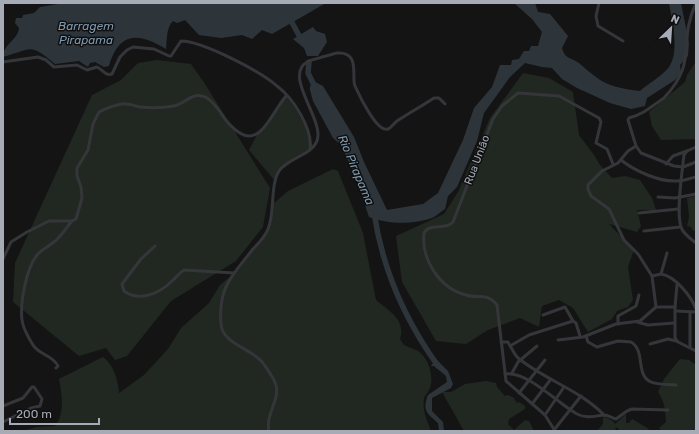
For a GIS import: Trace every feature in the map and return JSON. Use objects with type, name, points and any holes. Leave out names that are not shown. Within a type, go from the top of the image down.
[{"type":"street","points":[[599,3],[596,16],[598,26],[623,41]]},
{"type":"street","points":[[692,44],[690,17],[696,3]]},
{"type":"street","points":[[3,62],[38,57],[46,60],[54,67],[77,65],[88,70],[98,68],[106,74],[110,74],[113,72],[120,57],[127,50],[137,47],[161,52],[169,56],[171,56],[181,41],[206,47],[245,66],[278,86],[306,125],[311,138],[310,149]]},
{"type":"street","points":[[269,431],[269,420],[276,394],[276,385],[260,360],[228,338],[222,329],[222,301],[224,289],[229,279],[267,232],[272,216],[276,178],[280,171],[294,158],[310,149],[318,140],[318,132],[302,90],[300,74],[303,66],[310,60],[339,53],[348,56],[354,65],[354,86],[376,124],[384,129],[389,129],[398,120],[434,98],[439,98],[445,104]]},
{"type":"street","points":[[678,87],[644,113],[629,118],[629,122],[636,146],[642,153],[666,164],[683,167],[696,162]]},
{"type":"street","name":"Rua União","points":[[501,342],[497,305],[488,297],[464,295],[443,283],[426,255],[423,238],[427,229],[449,226],[453,222],[485,136],[499,109],[513,96],[521,92],[553,94],[566,99],[600,119],[601,122],[596,143],[607,149],[613,164]]},
{"type":"street","points":[[56,368],[58,366],[56,362],[39,352],[24,330],[22,307],[27,278],[31,265],[37,255],[54,242],[72,221],[76,219],[82,198],[81,187],[77,176],[77,168],[88,150],[93,124],[99,112],[123,104],[160,108],[176,106],[184,100],[198,96],[207,98],[231,127],[241,134],[255,136],[268,125],[286,96]]},
{"type":"street","points":[[636,146],[628,151],[622,160],[602,170],[588,185],[588,191],[594,198],[610,209],[624,240],[638,254],[652,276],[656,307]]},
{"type":"street","points":[[666,164],[673,156],[696,147]]},
{"type":"street","points":[[687,151],[684,155],[678,209],[680,227],[684,234],[695,241]]},
{"type":"street","points":[[622,160],[656,178],[668,181],[682,181],[696,177]]},
{"type":"street","points":[[658,197],[680,197],[696,194]]},
{"type":"street","points":[[639,213],[678,209]]},
{"type":"street","points":[[3,259],[11,242],[27,232],[49,221],[72,221]]},
{"type":"street","points":[[644,231],[680,227]]},
{"type":"street","points":[[155,246],[141,259],[122,284],[124,291],[134,297],[140,297],[157,291],[172,282],[184,270],[234,273]]},
{"type":"street","points":[[661,274],[667,253]]},
{"type":"street","points":[[652,276],[661,274],[669,276],[690,298],[696,310],[690,312],[676,311]]},
{"type":"street","points":[[676,340],[674,323],[677,285]]},
{"type":"street","points":[[618,324],[618,316],[636,306],[639,295]]},
{"type":"street","points":[[543,315],[565,307],[573,321],[576,323],[580,336]]},
{"type":"street","points":[[558,340],[586,336],[618,324],[635,322],[644,319],[656,307],[675,307]]},
{"type":"street","points":[[690,312],[690,347]]},
{"type":"street","points":[[510,346],[529,335],[573,321]]},
{"type":"street","points":[[635,322],[648,325],[674,323]]},
{"type":"street","points":[[586,336],[588,342],[597,347],[618,341],[631,342],[639,350],[641,369],[648,380],[656,383],[676,384]]},
{"type":"street","points":[[650,344],[668,339],[676,340],[696,351]]},
{"type":"street","points":[[581,396],[555,430],[545,415],[507,382],[501,342],[506,342],[521,359],[536,370],[581,396],[604,415],[616,419],[632,409],[668,410]]},
{"type":"street","points":[[512,373],[521,359],[537,346]]},
{"type":"street","points":[[519,393],[545,360]]},
{"type":"street","points":[[505,374],[512,373],[528,381],[571,411],[582,416],[590,418],[604,415]]},
{"type":"street","points":[[532,404],[551,379]]},
{"type":"street","points":[[3,406],[23,398],[32,387],[34,387],[42,399],[40,406],[31,408],[3,422]]},
{"type":"street","points":[[545,415],[557,400],[564,387]]},
{"type":"shaded area","points":[[157,60],[191,64],[205,84],[270,188],[263,227],[236,261],[171,301],[127,356],[115,360],[106,348],[79,356],[13,302],[15,263],[92,95],[121,80],[138,63]]},
{"type":"shaded area","points":[[695,63],[696,139],[661,140],[652,126],[649,112],[685,82],[687,75]]},
{"type":"shaded area","points":[[523,73],[549,78],[573,92],[579,135],[600,165],[612,178],[625,176],[640,180],[652,198],[656,210],[637,210],[641,226],[637,232],[609,224],[634,250],[628,267],[633,300],[628,307],[617,311],[612,319],[588,332],[573,308],[559,300],[542,306],[539,327],[520,318],[488,330],[466,344],[436,341],[402,282],[396,236],[444,214],[458,192],[490,118]]},
{"type":"shaded area","points":[[286,96],[302,120],[313,147],[285,164],[276,182],[249,150],[257,135],[268,125]]},
{"type":"shaded area","points":[[333,169],[338,171],[363,233],[376,300],[395,316],[401,326],[400,339],[404,345],[422,354],[430,369],[431,385],[424,398],[424,407],[425,415],[431,431],[23,431],[36,427],[55,426],[60,416],[62,404],[59,379],[103,357],[113,368],[118,383],[119,393],[144,375],[168,349],[181,328],[209,303],[220,285],[232,275],[267,232],[273,204],[288,191]]},
{"type":"shaded area","points":[[696,196],[696,231],[687,226],[689,217],[687,198]]},
{"type":"shaded area","points":[[680,359],[689,360],[696,365],[696,431],[661,431],[659,428],[666,422],[665,410],[658,392],[664,379]]},
{"type":"shaded area","points":[[486,381],[496,383],[497,387],[505,396],[508,395],[514,398],[517,403],[519,402],[525,406],[525,409],[509,419],[508,424],[514,430],[525,420],[529,421],[534,431],[464,431],[442,392],[451,392],[465,384]]},
{"type":"shaded area","points":[[626,414],[626,423],[629,423],[632,419],[649,429],[647,431],[621,431],[616,427],[615,431],[597,431],[603,424],[603,418],[605,417],[613,421],[615,424]]},
{"type":"water","name":"Barragem Pirapama","points":[[64,3],[326,3],[272,34],[262,30],[252,39],[242,35],[221,38],[199,35],[185,20],[177,23],[173,21],[168,31],[166,49],[147,40],[131,38],[124,41],[118,47],[109,66],[104,67],[95,62],[90,63],[88,67],[79,61],[55,64],[40,52],[30,49],[3,57],[5,49],[18,32],[19,28],[15,23],[16,18],[22,18],[23,15],[34,13],[40,7]]},
{"type":"water","points":[[514,3],[535,3],[538,12],[550,14],[568,36],[562,48],[566,56],[579,63],[601,80],[617,87],[640,91],[669,67],[674,53],[675,44],[669,3],[681,3],[689,43],[688,56],[680,65],[681,73],[675,80],[647,98],[645,106],[631,109],[610,103],[577,88],[562,79],[552,68],[525,63],[510,77],[484,113],[477,141],[457,187],[448,196],[445,209],[432,218],[408,223],[384,221],[369,217],[355,175],[341,145],[333,138],[313,101],[310,86],[315,82],[323,86],[354,137],[387,210],[423,204],[438,193],[463,140],[474,108],[492,87],[500,65],[511,65],[512,60],[519,59],[524,51],[529,51],[531,46],[538,46],[542,32],[532,19]]},
{"type":"water","points":[[313,27],[316,31],[325,34],[327,42],[318,56],[307,56],[304,48],[293,39]]},
{"type":"water","points":[[436,359],[448,371],[453,384],[451,388],[432,398],[432,411],[443,422],[444,431],[439,431],[438,423],[428,414],[425,405],[428,395],[447,382],[446,376],[434,366],[431,366]]},
{"type":"waterway","name":"Rio Pirapama","points":[[289,17],[302,41]]},
{"type":"waterway","name":"Rio Pirapama","points":[[309,62],[308,73],[316,89]]},
{"type":"waterway","points":[[374,212],[383,253],[397,293],[415,330],[438,366]]}]
